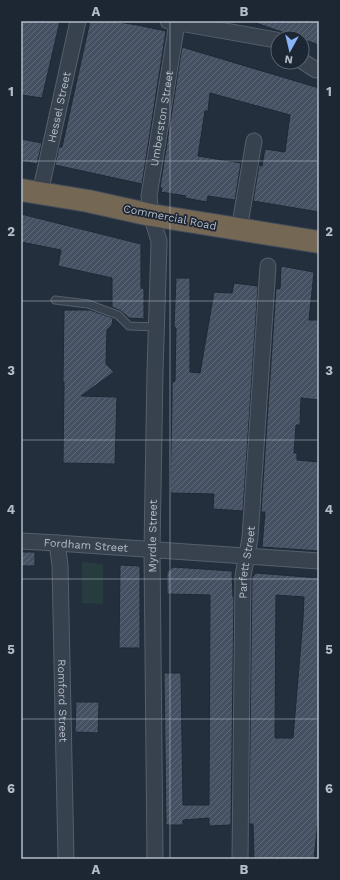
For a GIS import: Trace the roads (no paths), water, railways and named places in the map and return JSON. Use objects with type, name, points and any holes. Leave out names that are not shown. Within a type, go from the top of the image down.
[{"type":"highway","name":"Commercial Road","points":[[30,192],[88,201],[151,215],[319,242]]},
{"type":"street","name":"Hessel Street","points":[[30,192],[78,21]]},
{"type":"street","points":[[173,22],[270,39]]},
{"type":"street","name":"Umberston Street","points":[[151,215],[149,196],[173,22]]},
{"type":"street","points":[[310,66],[319,70]]},
{"type":"street","points":[[239,230],[254,141]]},
{"type":"street","name":"Myrdle Street","points":[[151,215],[159,241],[152,550],[155,859]]},
{"type":"street","name":"Parfett Street","points":[[240,859],[243,576],[250,538],[268,266]]},
{"type":"street","name":"Fordham Street","points":[[21,541],[319,561]]},
{"type":"street","name":"Romford Street","points":[[57,543],[60,564],[66,859]]},
{"type":"lane","points":[[55,300],[88,304],[118,315],[129,326],[157,327]]}]
